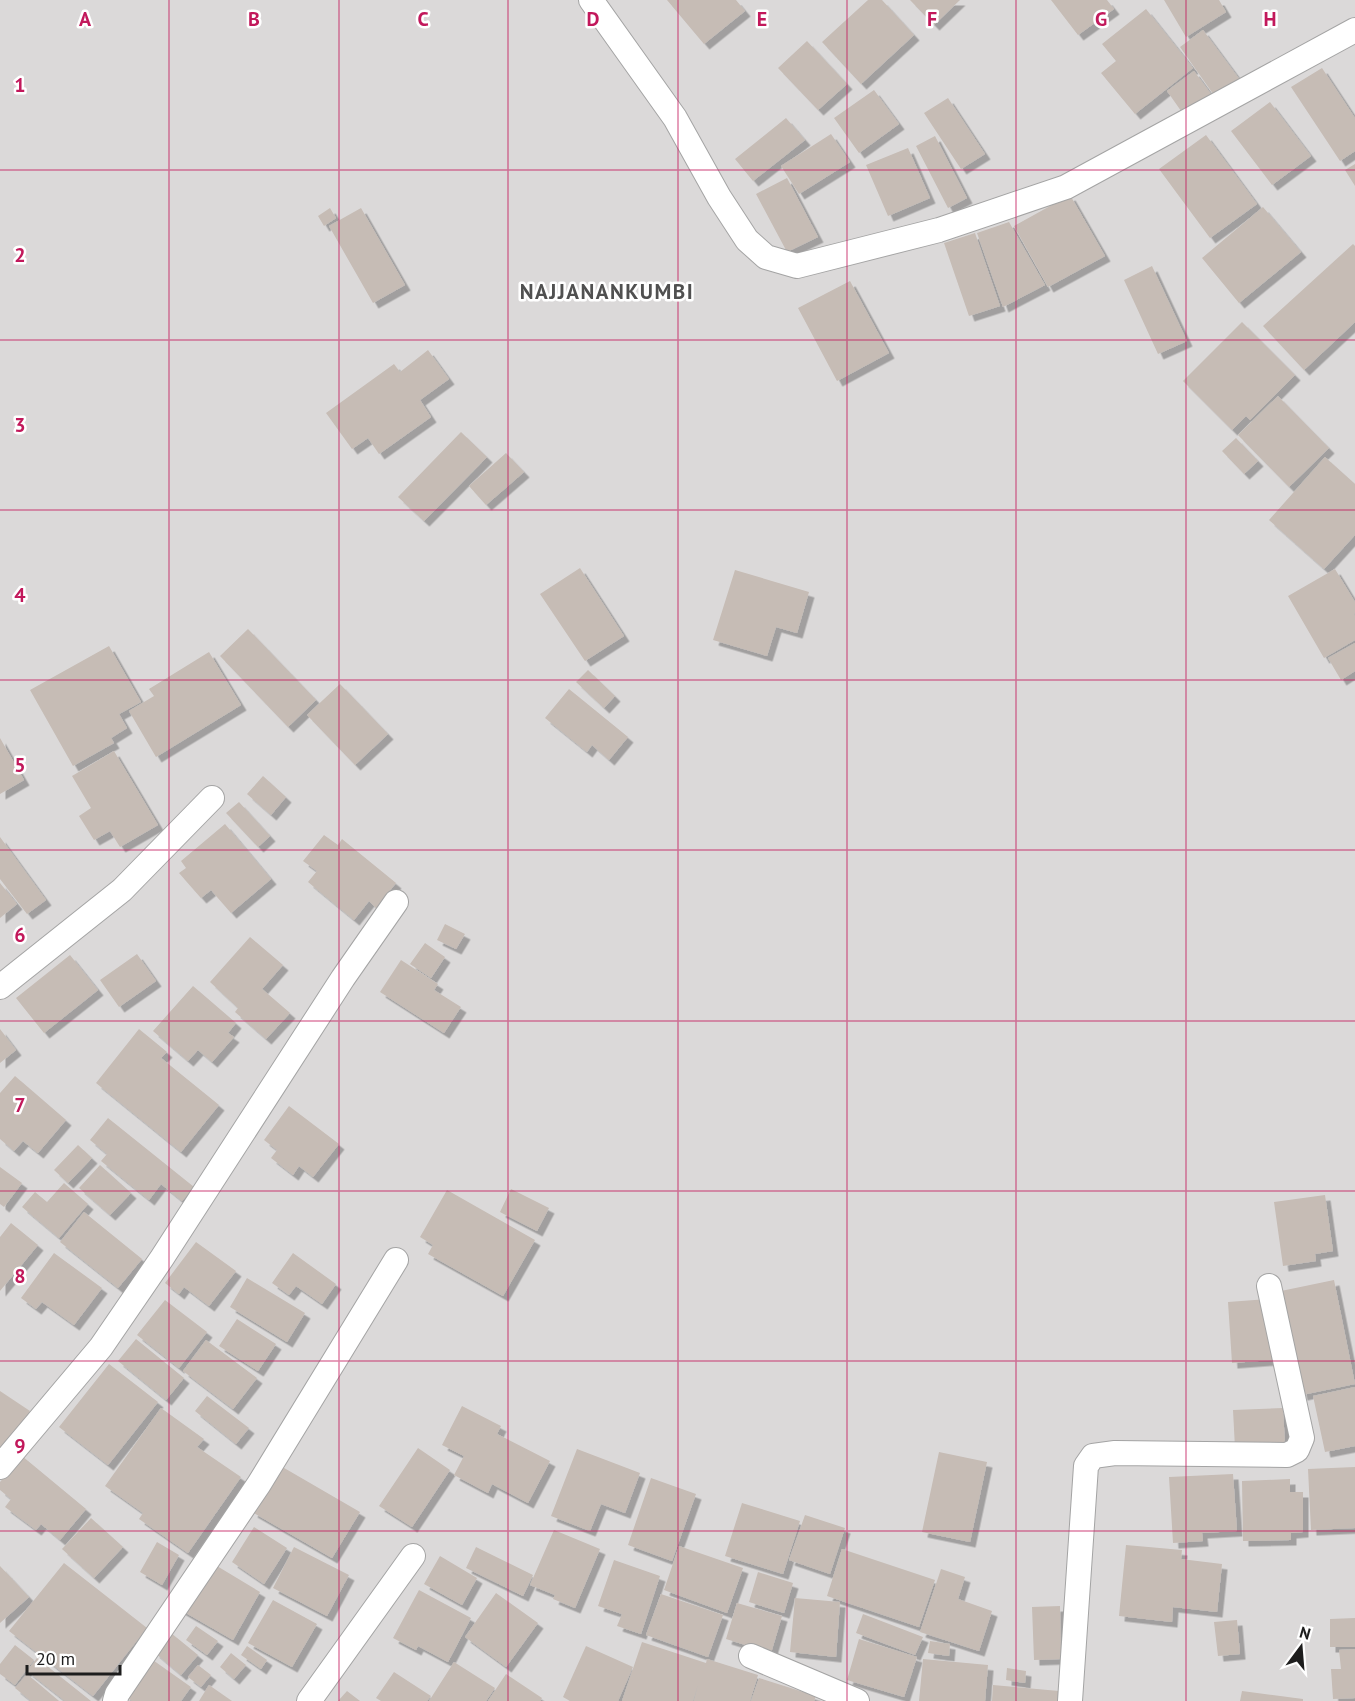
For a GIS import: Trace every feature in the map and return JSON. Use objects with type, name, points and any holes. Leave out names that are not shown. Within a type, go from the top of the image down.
[{"type":"street","points":[[591,0],[675,118],[719,197],[747,240],[766,257],[797,266],[939,230],[1066,187],[1355,30]]},
{"type":"street","points":[[0,987],[122,890],[212,798]]},
{"type":"street","points":[[0,1467],[101,1347],[162,1258],[343,978],[396,902]]},
{"type":"street","points":[[115,1701],[117,1694],[259,1484],[396,1260]]},
{"type":"street","points":[[1070,1701],[1086,1466],[1093,1456],[1115,1453],[1287,1455],[1297,1450],[1302,1438],[1269,1286]]},
{"type":"street","points":[[309,1701],[413,1556]]},
{"type":"street","points":[[751,1656],[857,1701]]},
{"type":"shaded area","points":[[0,0],[1355,0],[1355,1701],[0,1701]]},
{"type":"building","points":[[667,0],[736,0],[745,11],[704,44]]},
{"type":"building","points":[[868,0],[882,0],[914,35],[861,84],[822,42]]},
{"type":"building","points":[[910,0],[960,0],[934,25]]},
{"type":"building","points":[[1051,0],[1107,0],[1114,9],[1078,35]]},
{"type":"building","points":[[1164,0],[1219,0],[1226,12],[1186,37]]},
{"type":"building","points":[[1146,9],[1193,68],[1135,114],[1101,73],[1116,61],[1102,44]]},
{"type":"building","points":[[1203,30],[1240,80],[1216,98],[1180,47]]},
{"type":"building","points":[[807,41],[847,84],[818,110],[778,68]]},
{"type":"building","points":[[1322,68],[1355,118],[1355,151],[1340,161],[1291,87]]},
{"type":"building","points":[[1194,71],[1214,98],[1186,118],[1167,91]]},
{"type":"building","points":[[874,90],[899,124],[859,153],[834,118]]},
{"type":"building","points":[[948,98],[985,154],[961,169],[924,113]]},
{"type":"building","points":[[1270,102],[1311,156],[1272,185],[1231,131]]},
{"type":"building","points":[[786,118],[805,140],[753,181],[735,159]]},
{"type":"building","points":[[831,134],[850,162],[799,194],[781,166]]},
{"type":"building","points":[[1206,135],[1257,204],[1210,238],[1159,169]]},
{"type":"building","points":[[935,136],[967,198],[948,208],[916,146]]},
{"type":"building","points":[[908,148],[930,198],[888,216],[866,165]]},
{"type":"building","points":[[1355,164],[1355,186],[1345,170]]},
{"type":"building","points":[[787,178],[818,237],[787,252],[756,194]]},
{"type":"building","points":[[1070,195],[1105,256],[1048,287],[1014,226]]},
{"type":"building","points":[[1263,207],[1301,252],[1239,303],[1202,258]]},
{"type":"building","points":[[330,208],[336,218],[324,226],[318,216]]},
{"type":"building","points":[[361,208],[405,285],[373,303],[329,226]]},
{"type":"building","points":[[1009,222],[1045,285],[1003,307],[977,233]]},
{"type":"building","points":[[975,233],[1000,306],[969,316],[944,243]]},
{"type":"building","points":[[1353,244],[1355,246],[1355,322],[1304,370],[1263,326]]},
{"type":"building","points":[[1152,266],[1187,341],[1158,354],[1124,280]]},
{"type":"building","points":[[850,281],[889,353],[837,381],[798,308]]},
{"type":"building","points":[[1242,322],[1295,375],[1250,420],[1246,416],[1232,430],[1183,381]]},
{"type":"building","points":[[428,350],[449,379],[420,400],[431,417],[379,454],[368,438],[352,449],[326,413],[394,364],[400,372]]},
{"type":"building","points":[[1278,396],[1329,448],[1289,487],[1238,435]]},
{"type":"building","points":[[461,432],[487,457],[424,521],[398,497]]},
{"type":"building","points":[[1236,438],[1258,461],[1244,474],[1222,451]]},
{"type":"building","points":[[506,453],[524,472],[486,505],[469,486]]},
{"type":"building","points":[[1325,457],[1355,484],[1355,535],[1324,569],[1269,520]]},
{"type":"building","points":[[580,568],[624,636],[585,661],[540,594]]},
{"type":"building","points":[[1335,569],[1355,602],[1355,640],[1324,658],[1288,596]]},
{"type":"building","points":[[735,570],[809,592],[797,633],[776,627],[767,656],[713,640]]},
{"type":"building","points":[[248,629],[316,700],[288,727],[220,656]]},
{"type":"building","points":[[1355,643],[1355,671],[1341,680],[1328,658]]},
{"type":"building","points":[[109,646],[141,702],[119,714],[127,728],[111,738],[114,743],[73,766],[30,690]]},
{"type":"building","points":[[209,652],[241,705],[156,757],[129,711],[154,696],[149,689]]},
{"type":"building","points":[[588,670],[615,696],[604,708],[576,682]]},
{"type":"building","points":[[340,684],[388,734],[355,765],[307,715]]},
{"type":"building","points":[[569,689],[628,737],[609,760],[592,745],[587,752],[545,718]]},
{"type":"building","points":[[0,738],[24,780],[0,794]]},
{"type":"building","points":[[114,751],[158,825],[120,847],[110,831],[94,840],[79,816],[91,808],[72,776]]},
{"type":"building","points":[[263,776],[286,797],[271,815],[247,794]]},
{"type":"building","points":[[239,802],[270,836],[258,847],[226,813]]},
{"type":"building","points":[[225,824],[271,879],[231,913],[211,890],[201,898],[179,873],[186,868],[181,861]]},
{"type":"building","points":[[324,835],[338,845],[342,839],[396,883],[376,908],[369,901],[354,920],[308,882],[317,871],[303,861]]},
{"type":"building","points":[[0,837],[46,900],[27,914],[0,879]]},
{"type":"building","points":[[0,883],[17,904],[0,918]]},
{"type":"building","points":[[445,924],[465,934],[456,949],[437,940]]},
{"type":"building","points":[[250,937],[283,965],[262,989],[290,1013],[266,1039],[235,1012],[238,1008],[210,982]]},
{"type":"building","points":[[425,943],[445,957],[431,978],[410,964]]},
{"type":"building","points":[[137,954],[156,981],[119,1007],[100,980]]},
{"type":"building","points":[[70,955],[98,990],[44,1033],[16,998]]},
{"type":"building","points":[[401,960],[438,984],[434,990],[461,1007],[444,1033],[380,992]]},
{"type":"building","points":[[193,986],[236,1023],[228,1033],[234,1037],[212,1062],[198,1050],[188,1061],[153,1031]]},
{"type":"building","points":[[0,1029],[16,1050],[0,1063]]},
{"type":"building","points":[[139,1029],[167,1052],[161,1058],[219,1105],[181,1152],[96,1083]]},
{"type":"building","points":[[15,1076],[66,1120],[38,1153],[23,1141],[14,1151],[0,1139],[0,1093]]},
{"type":"building","points":[[289,1106],[339,1144],[313,1177],[299,1166],[293,1175],[271,1158],[277,1150],[264,1140]]},
{"type":"building","points":[[108,1118],[194,1187],[182,1201],[161,1184],[149,1200],[101,1161],[107,1154],[90,1140]]},
{"type":"building","points":[[78,1145],[92,1158],[68,1183],[54,1170]]},
{"type":"building","points":[[100,1165],[131,1193],[110,1215],[79,1188]]},
{"type":"building","points":[[0,1167],[22,1183],[4,1207],[0,1204]]},
{"type":"building","points":[[64,1183],[88,1204],[59,1238],[22,1207],[35,1192],[47,1202]]},
{"type":"building","points":[[511,1189],[549,1208],[537,1231],[500,1212]]},
{"type":"building","points":[[447,1190],[535,1240],[503,1296],[428,1254],[433,1245],[420,1237]]},
{"type":"building","points":[[1325,1195],[1333,1251],[1315,1254],[1316,1261],[1283,1266],[1274,1202]]},
{"type":"building","points":[[84,1212],[142,1259],[118,1288],[60,1242]]},
{"type":"building","points":[[11,1223],[38,1245],[0,1291],[0,1237]]},
{"type":"building","points":[[196,1242],[236,1271],[209,1306],[184,1287],[179,1294],[165,1283]]},
{"type":"building","points":[[54,1253],[102,1288],[74,1325],[42,1302],[36,1309],[21,1298]]},
{"type":"building","points":[[293,1253],[336,1284],[322,1304],[296,1286],[289,1295],[272,1283]]},
{"type":"building","points":[[247,1278],[305,1313],[287,1342],[230,1307]]},
{"type":"building","points":[[1334,1280],[1355,1384],[1302,1395],[1281,1291]]},
{"type":"building","points":[[1268,1299],[1273,1360],[1232,1363],[1228,1302]]},
{"type":"building","points":[[165,1300],[207,1332],[179,1368],[137,1335]]},
{"type":"building","points":[[237,1319],[276,1344],[258,1371],[219,1346]]},
{"type":"building","points":[[136,1339],[184,1378],[166,1400],[118,1361]]},
{"type":"building","points":[[206,1340],[257,1378],[233,1409],[183,1371]]},
{"type":"building","points":[[109,1364],[158,1402],[108,1465],[59,1427]]},
{"type":"building","points":[[1355,1387],[1355,1446],[1325,1452],[1313,1396]]},
{"type":"building","points":[[0,1391],[30,1411],[0,1457]]},
{"type":"building","points":[[207,1396],[249,1428],[236,1444],[195,1411]]},
{"type":"building","points":[[462,1406],[501,1426],[497,1434],[550,1461],[528,1503],[492,1484],[488,1493],[454,1475],[464,1456],[442,1445]]},
{"type":"building","points":[[161,1408],[204,1439],[197,1447],[241,1477],[188,1553],[139,1519],[143,1513],[105,1486]]},
{"type":"building","points":[[1283,1408],[1285,1446],[1235,1448],[1233,1410]]},
{"type":"building","points":[[418,1448],[450,1470],[412,1527],[379,1506]]},
{"type":"building","points":[[577,1449],[640,1473],[625,1513],[601,1504],[590,1531],[551,1516]]},
{"type":"building","points":[[939,1452],[987,1462],[970,1542],[922,1532]]},
{"type":"building","points":[[22,1456],[86,1509],[60,1540],[41,1524],[36,1530],[5,1507],[11,1499],[0,1490],[0,1482]]},
{"type":"building","points":[[279,1465],[360,1512],[332,1558],[252,1512]]},
{"type":"building","points":[[1355,1467],[1355,1528],[1311,1530],[1308,1469]]},
{"type":"building","points":[[1233,1474],[1237,1531],[1202,1533],[1203,1541],[1173,1543],[1169,1477]]},
{"type":"building","points":[[651,1478],[696,1494],[672,1561],[628,1545]]},
{"type":"building","points":[[1290,1479],[1290,1492],[1303,1492],[1303,1532],[1291,1533],[1291,1540],[1243,1541],[1242,1481]]},
{"type":"building","points":[[742,1503],[800,1521],[783,1574],[725,1556]]},
{"type":"building","points":[[805,1515],[845,1528],[830,1574],[789,1560]]},
{"type":"building","points":[[91,1518],[123,1547],[94,1578],[62,1549]]},
{"type":"building","points":[[254,1527],[287,1548],[264,1584],[232,1562]]},
{"type":"building","points":[[554,1530],[600,1549],[575,1608],[553,1599],[555,1595],[530,1585]]},
{"type":"building","points":[[157,1542],[179,1555],[162,1585],[140,1572]]},
{"type":"building","points":[[1126,1545],[1182,1550],[1181,1559],[1222,1564],[1217,1612],[1173,1607],[1172,1622],[1119,1616]]},
{"type":"building","points":[[679,1546],[743,1568],[727,1613],[664,1590]]},
{"type":"building","points":[[294,1547],[349,1575],[327,1616],[273,1588]]},
{"type":"building","points":[[476,1547],[533,1575],[523,1596],[466,1568]]},
{"type":"building","points":[[842,1549],[935,1580],[919,1627],[827,1596]]},
{"type":"building","points":[[440,1556],[477,1578],[462,1605],[424,1584]]},
{"type":"building","points":[[207,1560],[260,1592],[233,1640],[179,1609]]},
{"type":"building","points":[[614,1560],[660,1576],[641,1634],[617,1626],[622,1614],[598,1606]]},
{"type":"building","points":[[64,1563],[147,1628],[93,1696],[9,1631]]},
{"type":"building","points":[[0,1566],[29,1597],[0,1623]]},
{"type":"building","points":[[941,1569],[965,1577],[958,1599],[992,1611],[979,1651],[920,1632]]},
{"type":"building","points":[[758,1572],[793,1583],[784,1613],[749,1602]]},
{"type":"building","points":[[419,1590],[471,1618],[448,1662],[418,1646],[416,1650],[393,1638]]},
{"type":"building","points":[[496,1593],[538,1623],[506,1667],[465,1637]]},
{"type":"building","points":[[661,1594],[723,1615],[708,1657],[646,1635]]},
{"type":"building","points":[[795,1598],[840,1602],[836,1657],[790,1652]]},
{"type":"building","points":[[273,1600],[317,1624],[292,1667],[248,1643]]},
{"type":"building","points":[[737,1603],[782,1616],[771,1653],[726,1639]]},
{"type":"building","points":[[1060,1606],[1061,1659],[1034,1660],[1032,1607]]},
{"type":"building","points":[[863,1614],[923,1637],[915,1655],[856,1633]]},
{"type":"building","points":[[1355,1618],[1355,1647],[1330,1647],[1330,1619]]},
{"type":"building","points":[[1237,1620],[1240,1654],[1218,1656],[1214,1622]]},
{"type":"building","points":[[196,1626],[218,1641],[207,1655],[186,1640]]},
{"type":"building","points":[[171,1633],[198,1655],[181,1675],[154,1652]]},
{"type":"building","points":[[859,1639],[917,1657],[904,1697],[847,1680]]},
{"type":"building","points":[[930,1641],[950,1644],[949,1656],[928,1653]]},
{"type":"building","points":[[642,1642],[706,1663],[707,1659],[758,1675],[750,1701],[694,1701],[698,1685],[693,1701],[622,1701]]},
{"type":"building","points":[[15,1645],[34,1660],[15,1685],[0,1674],[0,1664]]},
{"type":"building","points":[[247,1646],[267,1660],[261,1669],[241,1655]]},
{"type":"building","points":[[586,1646],[633,1667],[618,1701],[570,1701],[563,1697]]},
{"type":"building","points":[[1355,1649],[1355,1698],[1333,1699],[1331,1669],[1341,1669],[1339,1650]]},
{"type":"building","points":[[231,1653],[246,1665],[234,1679],[220,1667]]},
{"type":"building","points":[[37,1658],[91,1701],[65,1701],[27,1671]]},
{"type":"building","points":[[150,1658],[191,1687],[181,1701],[132,1701],[124,1695]]},
{"type":"building","points":[[923,1659],[988,1665],[985,1701],[919,1701]]},
{"type":"building","points":[[454,1662],[495,1688],[486,1701],[429,1701]]},
{"type":"building","points":[[198,1665],[211,1675],[201,1687],[188,1677]]},
{"type":"building","points":[[1007,1668],[1026,1671],[1025,1683],[1006,1680]]},
{"type":"building","points":[[394,1672],[431,1696],[427,1701],[381,1701],[376,1698]]},
{"type":"building","points":[[27,1674],[59,1701],[31,1701],[15,1688]]},
{"type":"building","points":[[506,1674],[542,1698],[540,1701],[488,1701]]},
{"type":"building","points":[[759,1678],[816,1696],[814,1701],[751,1701]]},
{"type":"building","points":[[209,1685],[232,1701],[199,1701]]},
{"type":"building","points":[[993,1685],[1059,1691],[1058,1701],[992,1701]]},
{"type":"building","points":[[347,1691],[360,1701],[338,1701]]},
{"type":"building","points":[[1242,1691],[1303,1699],[1303,1701],[1240,1701]]},
{"type":"district","name":"NAJJANANKUMBI","points":[[607,292]]}]
